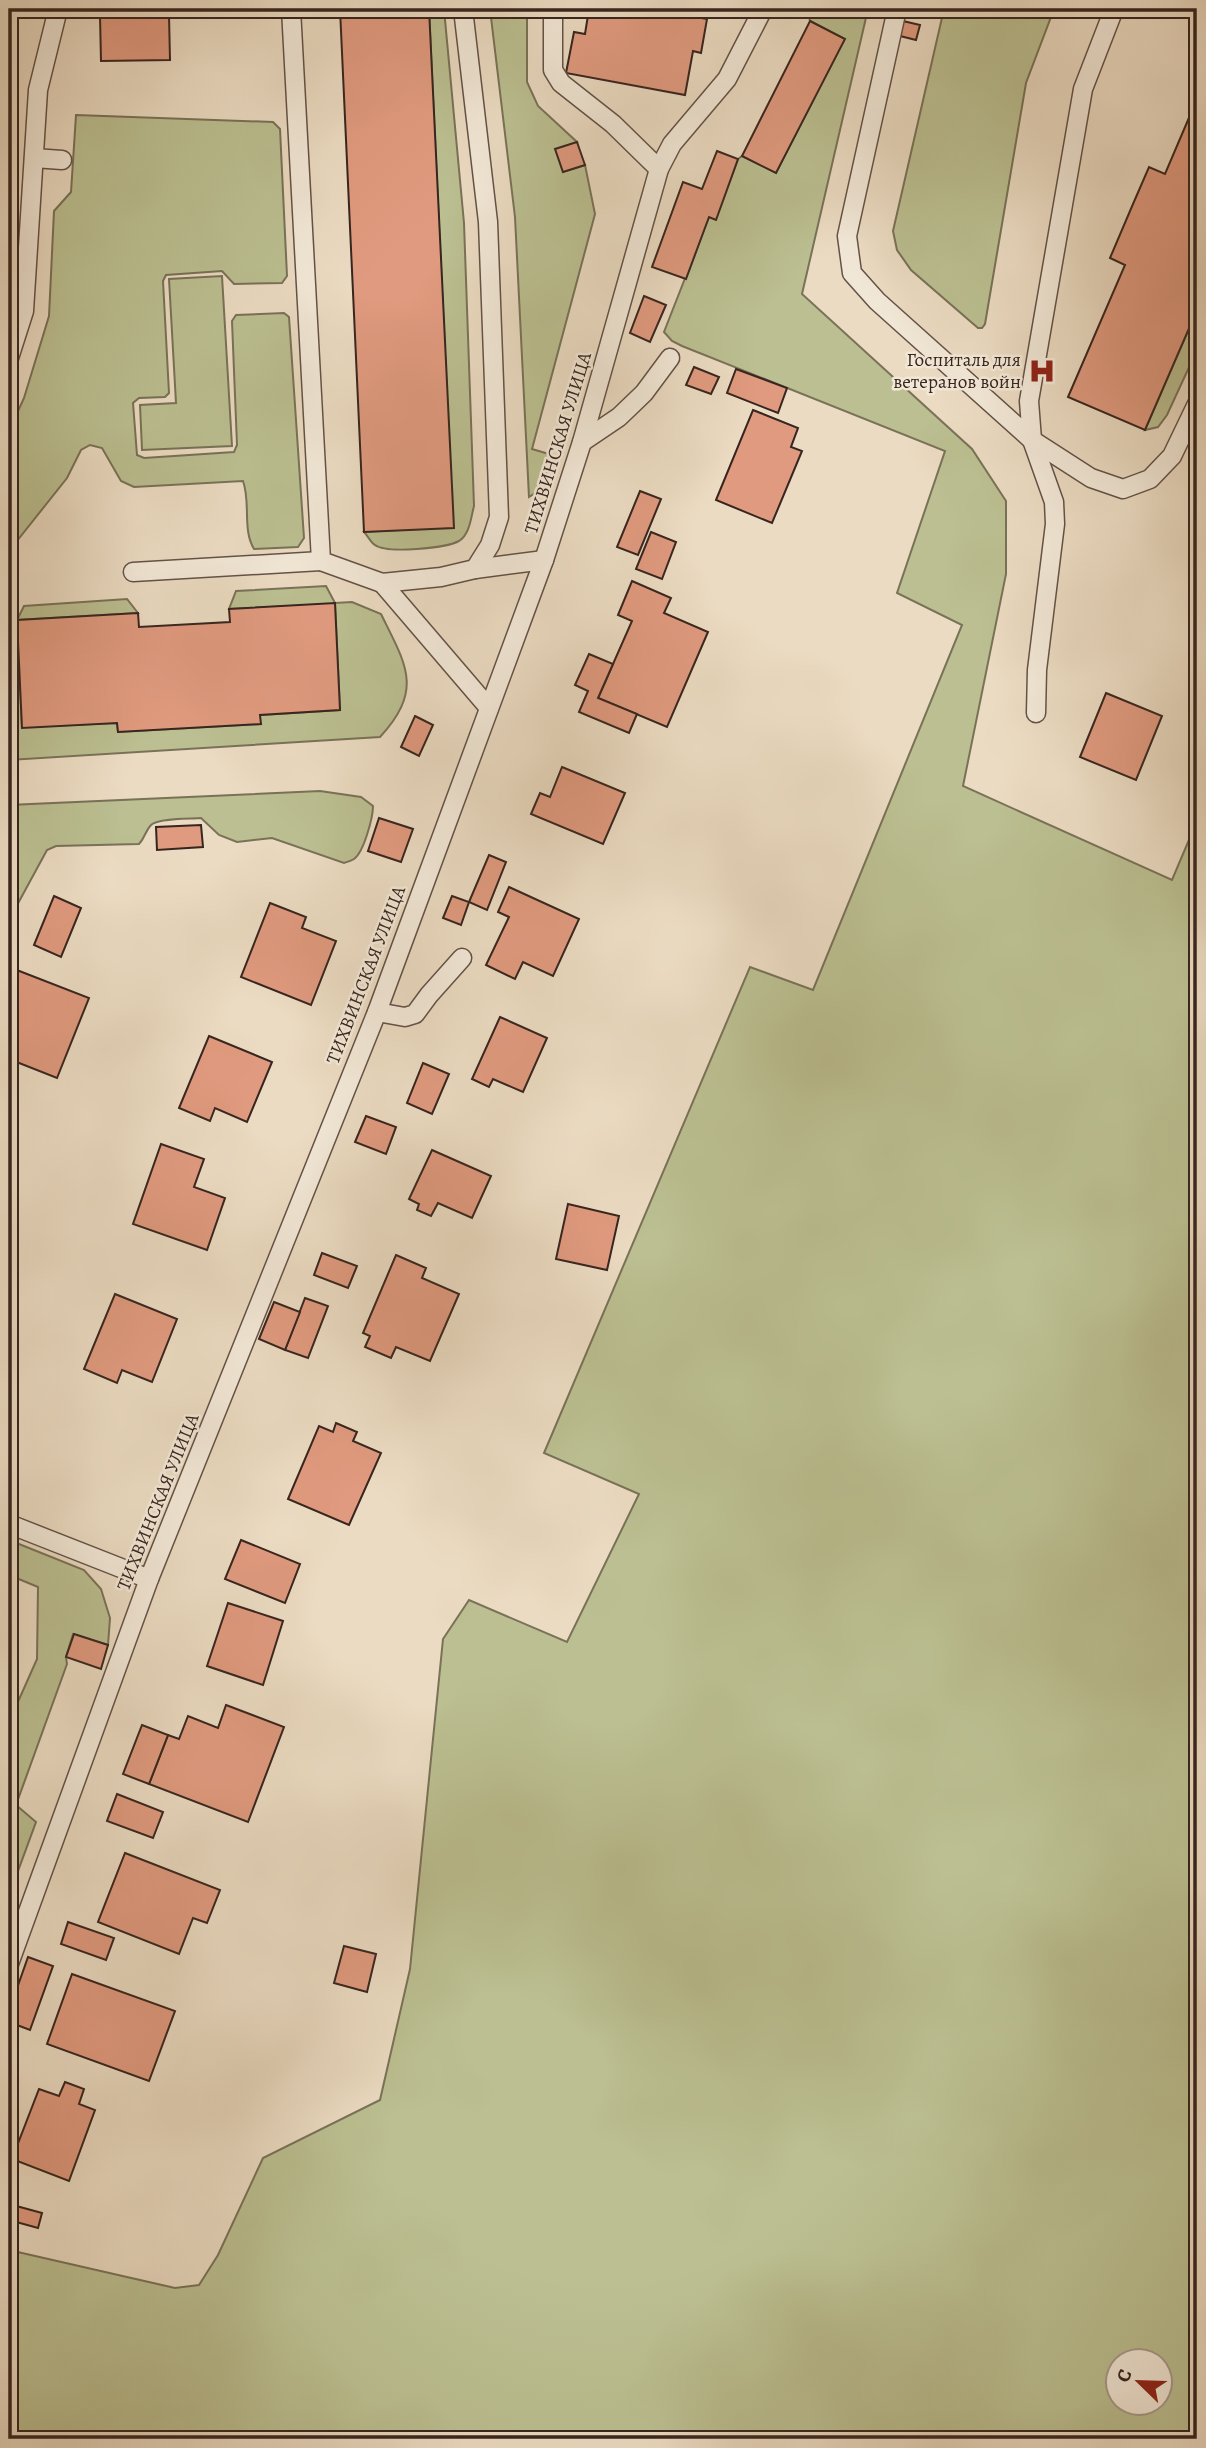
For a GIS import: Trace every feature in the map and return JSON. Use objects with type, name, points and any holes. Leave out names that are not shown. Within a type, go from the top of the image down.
[{"type":"lane","points":[[9,358],[24,311],[38,90],[58,9]]},
{"type":"lane","points":[[291,9],[321,561]]},
{"type":"lane","points":[[463,9],[488,222],[499,517],[490,545],[475,569]]},
{"type":"lane","points":[[553,9],[553,70],[561,83],[613,124],[659,169]]},
{"type":"lane","name":"ТИХВИНСКАЯ УЛИЦА","points":[[9,1964],[149,1579],[377,1012],[544,560],[582,442],[659,169],[672,144],[727,79],[763,9]]},
{"type":"lane","points":[[897,9],[847,236],[852,273],[877,300],[1032,440],[1091,478],[1123,489],[1150,479],[1172,456],[1197,404]]},
{"type":"lane","points":[[1036,713],[1037,670],[1055,524],[1054,502],[1032,440],[1029,401],[1083,89],[1114,9]]},
{"type":"lane","points":[[34,158],[62,160]]},
{"type":"lane","points":[[582,442],[619,417],[644,393],[670,358]]},
{"type":"lane","points":[[133,572],[321,561],[382,583],[441,577],[475,569],[544,560]]},
{"type":"lane","points":[[382,583],[489,708]]},
{"type":"lane","points":[[377,1012],[405,1017],[415,1014],[463,958]]},
{"type":"lane","points":[[9,1524],[149,1579]]},
{"type":"green space","points":[[429,9],[444,9],[464,223],[474,506],[468,530],[459,541],[430,548],[403,550],[375,545],[364,532],[453,527]]},
{"type":"green space","points":[[490,9],[527,9],[527,82],[538,106],[577,142],[556,150],[563,172],[585,165],[595,214],[532,449],[549,454],[547,473],[543,484],[529,497],[515,217]]},
{"type":"green space","points":[[807,9],[868,9],[802,294],[972,449],[1006,501],[1006,574],[963,786],[1172,880],[1197,821],[1197,2439],[9,2439],[9,2250],[175,2288],[199,2285],[218,2255],[263,2158],[380,2100],[410,1969],[443,1639],[469,1600],[567,1642],[639,1494],[544,1453],[750,967],[813,990],[962,625],[897,593],[945,451],[682,346],[672,341],[664,332],[709,217],[716,219],[738,159],[742,156],[776,173],[844,39],[810,21]]},
{"type":"green space","points":[[944,9],[1054,9],[1026,83],[985,324],[982,328],[978,328],[911,270],[897,250],[893,231]]},
{"type":"green space","points":[[76,115],[273,122],[280,129],[287,276],[282,283],[234,284],[222,271],[166,275],[163,281],[169,393],[165,397],[139,398],[133,403],[137,455],[144,458],[234,452],[237,445],[232,321],[236,315],[284,313],[289,317],[304,538],[298,547],[254,549],[248,533],[243,481],[134,487],[121,481],[102,448],[90,445],[81,450],[67,478],[9,551],[9,431],[24,398],[49,316],[54,211],[71,192]]},
{"type":"green space","points":[[222,276],[232,446],[142,450],[140,405],[176,403],[169,279]]},
{"type":"green space","points":[[1197,310],[1197,350],[1167,415],[1158,427],[1145,430]]},
{"type":"green space","points":[[326,586],[335,603],[352,602],[381,614],[403,663],[406,690],[394,720],[380,737],[9,760],[9,621],[17,620],[22,727],[117,723],[118,732],[260,724],[260,715],[340,710],[335,604],[229,609],[236,591]]},
{"type":"green space","points":[[127,599],[138,613],[17,620],[24,606]]},
{"type":"green space","points":[[320,791],[361,797],[373,806],[364,842],[358,855],[352,860],[344,863],[272,838],[237,842],[219,835],[201,818],[160,821],[151,825],[139,844],[56,846],[47,850],[9,920],[9,805]]},
{"type":"green space","points":[[9,1540],[84,1570],[101,1589],[110,1618],[108,1645],[73,1634],[66,1657],[67,1664],[16,1805],[36,1822],[11,1890],[9,1722],[37,1659],[38,1587],[9,1575]]},
{"type":"building","points":[[340,9],[429,9],[454,528],[364,532]]},
{"type":"building","points":[[589,9],[653,9],[707,19],[701,53],[693,51],[685,95],[566,73],[574,32],[585,34]]},
{"type":"building","points":[[169,15],[170,60],[101,61],[100,16]]},
{"type":"building","points":[[810,21],[845,39],[776,173],[742,156]]},
{"type":"building","points":[[903,21],[920,25],[916,40],[900,36]]},
{"type":"building","points":[[1197,99],[1197,310],[1145,430],[1068,397],[1125,265],[1110,258],[1149,167],[1165,174]]},
{"type":"building","points":[[577,142],[585,165],[563,172],[555,149]]},
{"type":"building","points":[[717,151],[738,159],[716,220],[709,217],[686,279],[652,267],[683,182],[702,189]]},
{"type":"building","points":[[644,296],[666,305],[650,342],[630,333]]},
{"type":"building","points":[[694,367],[719,377],[711,394],[686,385]]},
{"type":"building","points":[[736,369],[787,388],[778,413],[727,393]]},
{"type":"building","points":[[753,410],[798,428],[791,447],[802,451],[772,523],[716,500]]},
{"type":"building","points":[[640,491],[661,499],[638,555],[617,547]]},
{"type":"building","points":[[651,532],[676,542],[662,579],[636,569]]},
{"type":"building","points":[[632,581],[671,598],[664,613],[708,632],[667,727],[598,698],[632,621],[618,615]]},
{"type":"building","points":[[335,603],[340,710],[260,715],[261,724],[118,732],[117,723],[22,728],[17,620],[138,613],[139,627],[230,622],[229,609]]},
{"type":"building","points":[[589,654],[613,664],[598,698],[637,714],[629,733],[579,712],[588,691],[575,685]]},
{"type":"building","points":[[1106,693],[1162,716],[1136,780],[1080,757]]},
{"type":"building","points":[[415,716],[433,725],[419,756],[401,747]]},
{"type":"building","points":[[562,767],[625,793],[603,844],[531,814],[540,793],[550,797]]},
{"type":"building","points":[[379,818],[413,829],[401,862],[368,851]]},
{"type":"building","points":[[201,825],[203,847],[157,850],[156,827]]},
{"type":"building","points":[[489,855],[506,862],[487,910],[469,902]]},
{"type":"building","points":[[509,887],[579,919],[553,976],[523,962],[515,979],[486,965],[509,917],[498,912]]},
{"type":"building","points":[[54,896],[81,908],[61,957],[34,945]]},
{"type":"building","points":[[452,896],[469,902],[461,925],[443,918]]},
{"type":"building","points":[[270,903],[306,917],[302,928],[336,941],[311,1005],[241,977]]},
{"type":"building","points":[[9,967],[89,998],[57,1078],[9,1059]]},
{"type":"building","points":[[500,1017],[547,1038],[523,1092],[493,1079],[489,1087],[472,1079]]},
{"type":"building","points":[[209,1036],[272,1062],[247,1122],[215,1108],[210,1121],[179,1108]]},
{"type":"building","points":[[423,1063],[449,1074],[432,1114],[407,1103]]},
{"type":"building","points":[[366,1116],[396,1127],[386,1154],[355,1142]]},
{"type":"building","points":[[161,1144],[204,1159],[194,1187],[225,1198],[207,1250],[133,1224]]},
{"type":"building","points":[[432,1150],[491,1176],[472,1218],[438,1203],[431,1216],[417,1210],[419,1204],[409,1199]]},
{"type":"building","points":[[568,1204],[619,1216],[607,1270],[556,1259]]},
{"type":"building","points":[[322,1253],[357,1266],[348,1288],[314,1275]]},
{"type":"building","points":[[396,1255],[426,1268],[422,1278],[459,1294],[430,1361],[396,1347],[391,1358],[365,1347],[370,1336],[363,1333]]},
{"type":"building","points":[[115,1294],[177,1319],[152,1382],[122,1370],[117,1383],[84,1369]]},
{"type":"building","points":[[305,1298],[328,1306],[308,1358],[285,1350]]},
{"type":"building","points":[[274,1302],[300,1312],[285,1350],[259,1339]]},
{"type":"building","points":[[336,1423],[357,1432],[353,1441],[381,1453],[349,1525],[288,1499],[319,1426],[333,1432]]},
{"type":"building","points":[[241,1540],[300,1564],[285,1603],[225,1579]]},
{"type":"building","points":[[228,1603],[283,1621],[263,1685],[207,1666]]},
{"type":"building","points":[[74,1634],[108,1645],[101,1669],[66,1657]]},
{"type":"building","points":[[226,1705],[284,1727],[248,1822],[149,1784],[168,1735],[179,1739],[188,1716],[218,1728]]},
{"type":"building","points":[[142,1725],[168,1735],[149,1784],[123,1774]]},
{"type":"building","points":[[117,1794],[163,1812],[153,1838],[107,1821]]},
{"type":"building","points":[[125,1853],[220,1890],[207,1923],[193,1918],[179,1954],[98,1922]]},
{"type":"building","points":[[68,1922],[114,1938],[106,1960],[61,1944]]},
{"type":"building","points":[[344,1946],[376,1954],[367,1992],[334,1983]]},
{"type":"building","points":[[28,1957],[53,1966],[30,2030],[9,2022],[9,2011]]},
{"type":"building","points":[[72,1974],[175,2011],[149,2081],[47,2044]]},
{"type":"building","points":[[65,2082],[84,2089],[79,2104],[95,2110],[69,2181],[12,2159],[39,2089],[59,2096]]},
{"type":"building","points":[[9,2204],[42,2213],[38,2228],[9,2220]]},
{"type":"place","name":"Госпиталь для ветеранов войн","points":[[1042,371]]}]
